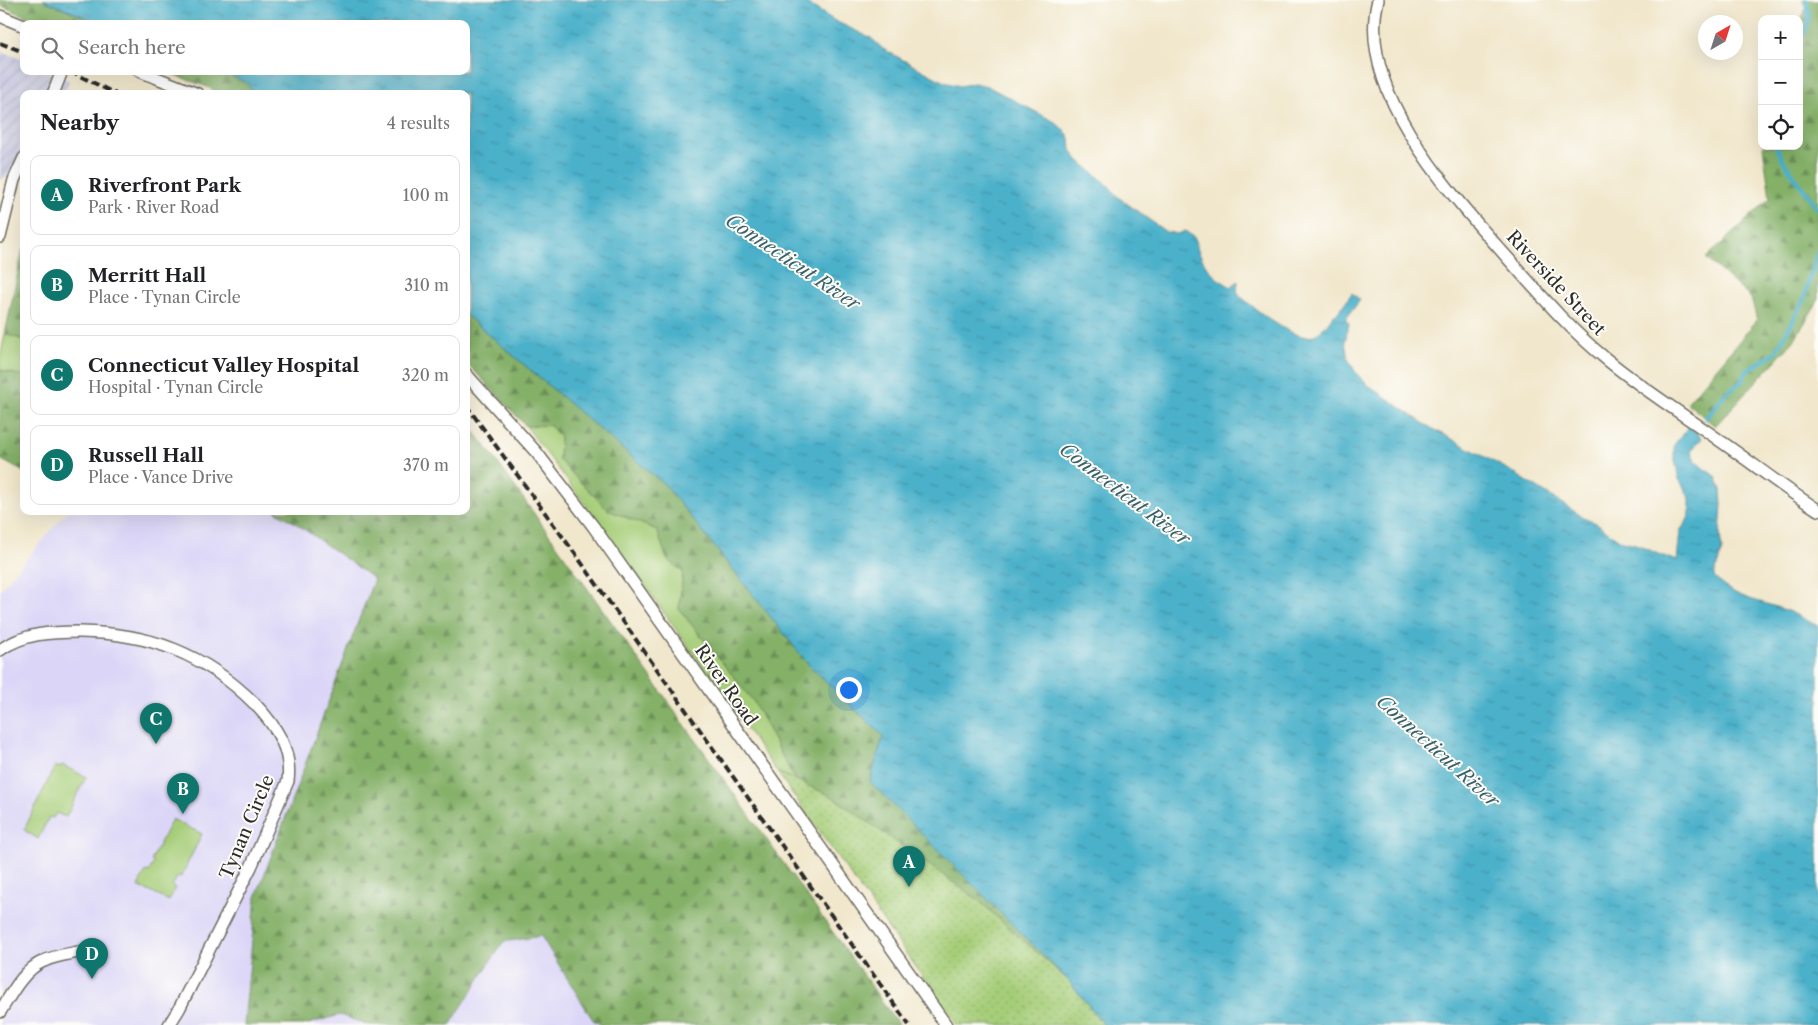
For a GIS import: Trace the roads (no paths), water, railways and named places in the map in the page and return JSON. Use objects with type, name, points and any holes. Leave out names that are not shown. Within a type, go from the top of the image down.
[{"type":"street","name":"Riverside Street","points":[[1378,0],[1374,15],[1376,42],[1381,68],[1390,95],[1404,125],[1426,159],[1468,214],[1547,303],[1575,332],[1606,359],[1818,510]]},
{"type":"street","points":[[0,16],[20,24]]},
{"type":"street","points":[[55,90],[60,75]]},
{"type":"street","points":[[149,75],[188,90]]},
{"type":"street","points":[[0,237],[14,180],[20,167]]},
{"type":"street","name":"River Road","points":[[470,379],[537,454],[593,526],[946,1025]]},
{"type":"street","name":"Tynan Circle","points":[[0,650],[23,638],[56,632],[107,632],[147,639],[190,656],[227,679],[264,714],[278,732],[284,744],[288,756],[288,781],[251,867],[179,1009],[169,1025]]},
{"type":"street","points":[[0,1012],[11,994],[30,970],[42,961],[56,956],[83,951]]},
{"type":"water","name":"Connecticut River","points":[[43,0],[802,0],[835,21],[871,38],[883,49],[944,82],[960,86],[974,83],[987,86],[1055,122],[1067,133],[1070,138],[1071,150],[1078,160],[1108,185],[1118,197],[1166,232],[1178,234],[1185,231],[1195,238],[1198,251],[1206,266],[1218,279],[1231,287],[1238,281],[1237,291],[1241,297],[1285,329],[1304,336],[1315,335],[1325,327],[1334,314],[1336,315],[1352,293],[1360,300],[1345,320],[1349,323],[1345,342],[1348,359],[1356,373],[1368,385],[1426,425],[1509,470],[1583,517],[1598,524],[1619,540],[1639,545],[1677,561],[1680,531],[1690,513],[1690,498],[1679,479],[1674,456],[1674,445],[1689,426],[1702,438],[1691,451],[1695,460],[1716,476],[1721,490],[1720,535],[1722,550],[1714,577],[1732,591],[1790,612],[1818,626],[1818,1025],[1104,1025],[1069,981],[870,782],[883,736],[809,665],[666,486],[470,318],[470,90],[252,90],[245,82],[228,75],[470,75],[470,20],[92,20]]},
{"type":"waterway","points":[[1803,35],[1808,22],[1806,0]]},
{"type":"waterway","points":[[1778,150],[1784,162],[1818,209]]},
{"type":"waterway","points":[[1706,418],[1726,393],[1741,382],[1747,371],[1776,352],[1803,302],[1818,250]]},
{"type":"railway","points":[[0,43],[20,50]]},
{"type":"railway","points":[[78,75],[108,90]]},
{"type":"railway","points":[[470,410],[576,555],[909,1025]]},
{"type":"place","name":"Connecticut Valley Hospital","points":[[156,744]]},
{"type":"place","name":"Merritt Hall","points":[[183,814]]},
{"type":"place","name":"Riverfront Park","points":[[909,887]]},
{"type":"place","name":"Russell Hall","points":[[92,979]]}]
